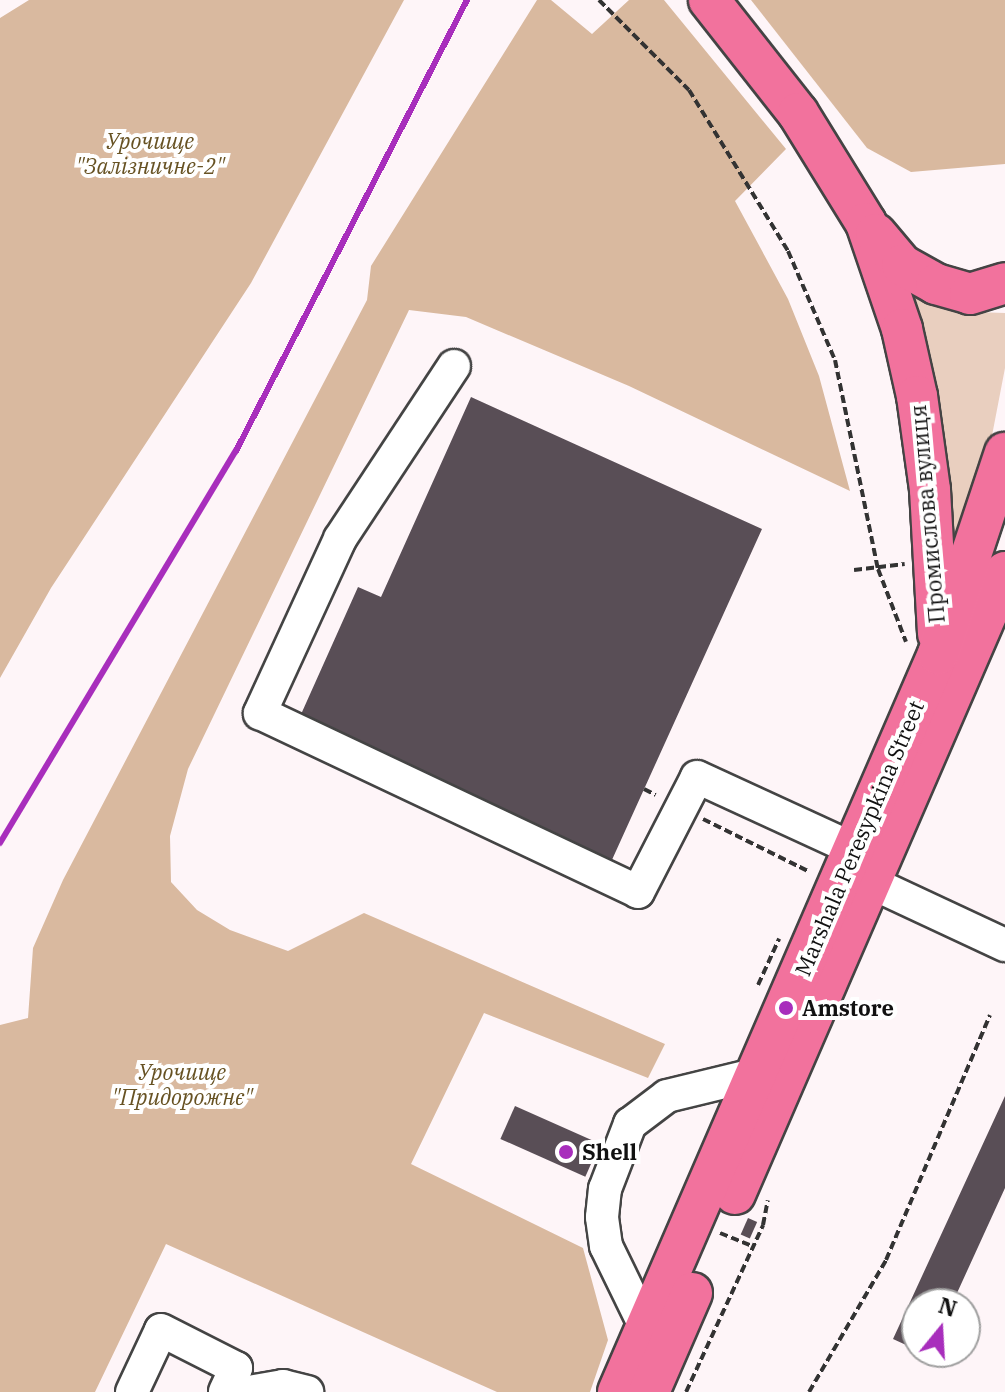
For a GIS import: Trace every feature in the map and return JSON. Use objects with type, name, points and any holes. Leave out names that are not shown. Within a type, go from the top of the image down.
[{"type":"main road","name":"Промислова вулиця","points":[[709,0],[798,113],[866,223],[902,329],[917,396],[935,558],[938,654]]},
{"type":"main road","points":[[866,223],[902,265],[936,284],[993,291]]},
{"type":"main road","name":"Marshala Peresypkina Street","points":[[649,1392],[736,1239],[1005,453]]},
{"type":"main road","name":"Marshala Peresypkina Street","points":[[618,1392],[757,1074],[862,870],[1005,572]]},
{"type":"street","points":[[454,366],[340,539],[260,713],[638,892],[697,777],[862,870],[1005,945]]},
{"type":"street","points":[[646,1328],[606,1246],[602,1217],[605,1189],[630,1124],[667,1096],[757,1074]]},
{"type":"street","points":[[132,1392],[161,1330],[236,1368],[225,1392]]},
{"type":"street","points":[[249,1392],[283,1386],[307,1392]]},
{"type":"path","points":[[599,0],[689,90],[788,251],[835,360],[878,569]]},
{"type":"path","points":[[854,570],[878,569],[935,558]]},
{"type":"path","points":[[644,789],[681,808],[862,870]]},
{"type":"path","points":[[809,1392],[886,1260],[990,1015]]},
{"type":"shaded area","points":[[905,289],[975,312],[1005,313],[1005,368],[990,446],[950,569]]},
{"type":"green space","name":"Урочище \"Залізничне-2\"","points":[[29,0],[404,0],[251,283],[51,588],[0,678],[0,18]]},
{"type":"green space","name":"Урочище \"Придорожнє\"","points":[[537,0],[551,0],[592,34],[629,0],[664,0],[786,149],[735,201],[788,299],[819,376],[850,491],[629,386],[466,317],[409,310],[188,769],[170,836],[171,882],[197,910],[230,930],[288,951],[364,913],[665,1044],[648,1078],[484,1013],[411,1164],[583,1248],[608,1340],[590,1392],[497,1392],[166,1244],[95,1392],[0,1392],[0,1025],[28,1018],[33,948],[63,880],[367,300],[371,266]]},
{"type":"green space","points":[[751,0],[1005,0],[1005,164],[911,172],[867,148]]},
{"type":"building","points":[[471,397],[762,529],[611,862],[298,721],[358,587],[381,597]]},
{"type":"building","points":[[1005,1096],[1005,1188],[959,1288],[917,1288]]},
{"type":"building","points":[[515,1106],[600,1144],[585,1177],[500,1139]]},
{"type":"building","points":[[748,1218],[757,1222],[750,1239],[741,1234]]},
{"type":"building","points":[[901,1322],[901,1343],[893,1339]]},
{"type":"railway","points":[[0,843],[236,451],[467,0]]},
{"type":"place","name":"Amstore","points":[[786,1008]]},
{"type":"place","name":"Shell","points":[[566,1152]]}]
